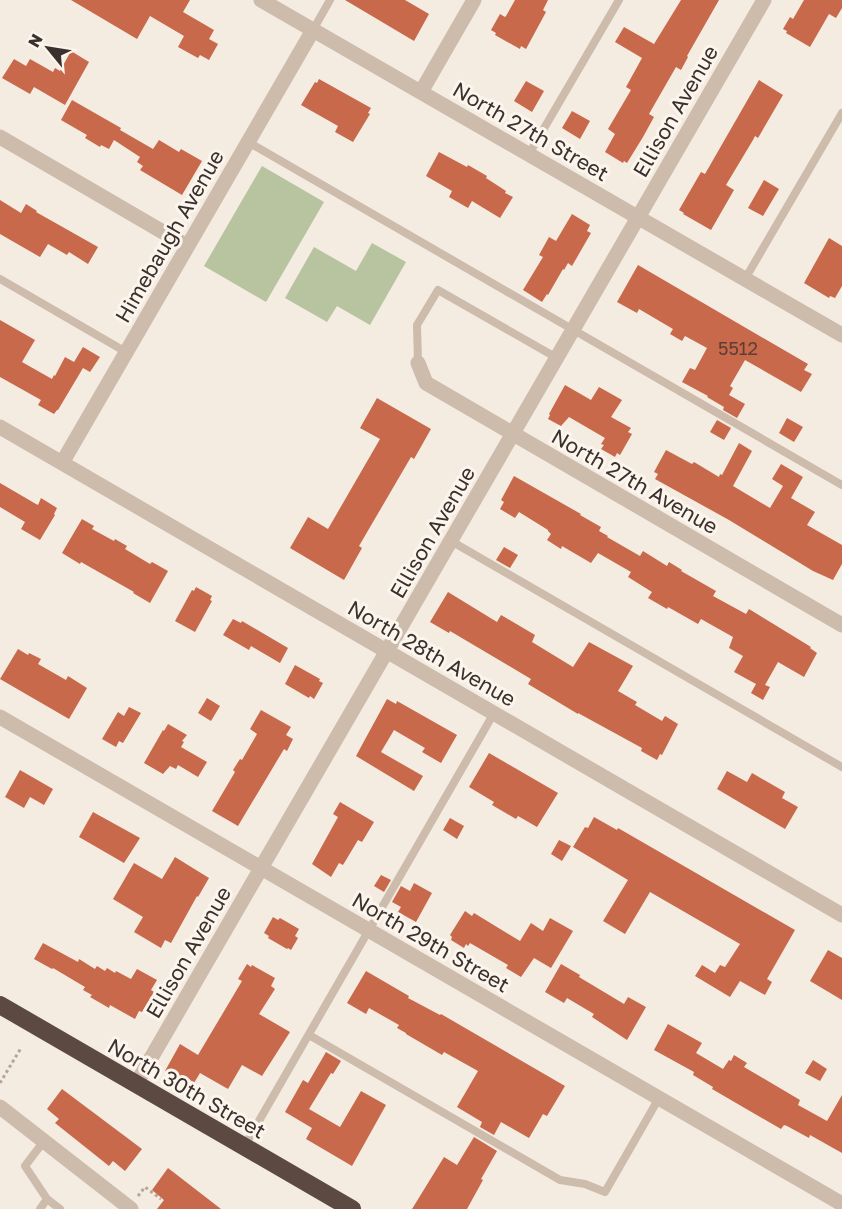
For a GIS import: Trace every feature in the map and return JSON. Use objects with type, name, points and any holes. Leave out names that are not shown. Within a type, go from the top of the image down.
[{"type":"highway","name":"North 30th Street","points":[[0,1005],[352,1209]]},
{"type":"street","name":"North 27th Street","points":[[261,0],[842,335]]},
{"type":"street","points":[[421,92],[474,0]]},
{"type":"street","name":"Ellison Avenue","points":[[136,1084],[764,0]]},
{"type":"street","name":"Himebaugh Avenue","points":[[62,463],[313,30]]},
{"type":"street","points":[[0,137],[188,246]]},
{"type":"street","name":"North 27th Avenue","points":[[418,363],[426,383],[842,625]]},
{"type":"street","name":"North 28th Avenue","points":[[0,427],[842,915]]},
{"type":"street","name":"North 29th Street","points":[[0,717],[842,1204]]},
{"type":"street","points":[[0,1107],[44,1141],[134,1203]]},
{"type":"lane","points":[[313,30],[330,0]]},
{"type":"lane","points":[[529,154],[619,0]]},
{"type":"lane","points":[[746,279],[842,113]]},
{"type":"lane","points":[[248,142],[842,485]]},
{"type":"lane","points":[[0,279],[126,352]]},
{"type":"lane","points":[[418,363],[417,325],[438,290],[557,358]]},
{"type":"lane","points":[[451,541],[842,767]]},
{"type":"lane","points":[[244,1146],[494,713]]},
{"type":"lane","points":[[309,1035],[560,1180],[585,1184],[605,1192],[659,1098]]},
{"type":"lane","points":[[44,1141],[25,1166],[47,1199],[60,1209]]},
{"type":"lane","points":[[40,1209],[47,1199]]},
{"type":"path","points":[[0,1083],[21,1048]]},
{"type":"path","points":[[134,1203],[145,1187],[161,1199]]},
{"type":"green space","points":[[262,166],[324,202],[266,302],[204,266]]},
{"type":"green space","points":[[372,243],[406,262],[370,325],[337,306],[327,322],[285,298],[314,247],[356,271]]},
{"type":"building","points":[[71,0],[190,0],[183,12],[214,30],[209,39],[218,44],[209,60],[200,55],[198,58],[178,47],[184,36],[150,16],[137,39]]},
{"type":"building","points":[[345,0],[405,0],[429,14],[414,41]]},
{"type":"building","points":[[515,0],[548,0],[543,10],[546,12],[526,49],[521,46],[520,49],[495,35],[496,33],[491,30],[500,14],[506,16]]},
{"type":"building","points":[[681,0],[719,0],[681,70],[676,67],[649,114],[654,117],[643,137],[627,163],[624,161],[623,163],[605,152],[615,134],[608,129],[631,90],[626,87],[642,58],[615,42],[624,27],[654,44]]},
{"type":"building","points":[[804,0],[842,0],[842,8],[836,18],[829,14],[810,47],[783,29],[790,17],[793,19]]},
{"type":"building","points":[[71,51],[89,62],[65,105],[34,87],[30,94],[2,78],[14,59],[26,66],[30,59],[53,72],[55,68],[60,71]]},
{"type":"building","points":[[319,79],[371,108],[368,113],[370,114],[353,142],[335,132],[338,126],[301,105]]},
{"type":"building","points":[[759,80],[783,95],[758,138],[755,136],[726,185],[734,190],[711,230],[679,210],[701,172],[705,174]]},
{"type":"building","points":[[526,81],[544,91],[532,112],[514,101]]},
{"type":"building","points":[[72,100],[153,149],[159,140],[179,152],[181,149],[202,161],[182,195],[140,170],[143,166],[137,162],[140,157],[114,140],[109,149],[101,145],[100,147],[85,138],[87,135],[61,120]]},
{"type":"building","points":[[572,111],[590,121],[580,139],[562,128]]},
{"type":"building","points":[[439,152],[487,176],[486,178],[513,197],[500,218],[472,201],[468,208],[449,197],[452,191],[426,176]]},
{"type":"building","points":[[764,180],[779,189],[763,216],[748,208]]},
{"type":"building","points":[[0,200],[21,213],[26,204],[98,247],[88,264],[69,252],[67,255],[48,244],[40,257],[0,234]]},
{"type":"building","points":[[572,214],[590,225],[587,231],[591,233],[572,266],[568,263],[563,269],[542,302],[523,290],[543,257],[539,255],[549,237],[556,241]]},
{"type":"building","points":[[829,238],[842,246],[842,286],[835,298],[830,296],[829,298],[804,283]]},
{"type":"building","points":[[638,265],[808,364],[804,370],[812,374],[801,392],[745,360],[730,386],[733,388],[729,395],[745,404],[737,418],[723,410],[724,407],[708,396],[682,382],[690,368],[695,370],[707,348],[685,336],[682,341],[670,334],[673,329],[639,309],[637,313],[617,302]]},
{"type":"building","points":[[0,320],[35,340],[22,362],[52,379],[65,357],[74,362],[83,347],[100,357],[90,372],[83,368],[54,414],[38,405],[41,400],[0,377]]},
{"type":"building","points":[[565,385],[591,400],[599,387],[622,400],[611,417],[631,428],[628,432],[632,434],[620,455],[617,453],[615,457],[601,449],[605,438],[569,417],[561,426],[548,419]]},
{"type":"building","points":[[377,398],[431,429],[414,459],[411,457],[359,546],[362,548],[344,580],[290,548],[308,517],[328,529],[380,439],[360,428]]},
{"type":"building","points":[[787,418],[803,427],[794,442],[779,433]]},
{"type":"building","points":[[717,420],[731,428],[724,440],[710,432]]},
{"type":"building","points":[[739,443],[752,451],[733,486],[770,508],[783,486],[772,479],[781,464],[803,477],[791,498],[815,512],[807,525],[842,545],[842,564],[833,580],[813,571],[729,520],[655,479],[658,474],[654,472],[666,450],[692,464],[694,462],[719,477]]},
{"type":"building","points":[[514,476],[581,514],[601,527],[599,531],[607,537],[640,556],[643,551],[667,566],[669,562],[716,591],[713,596],[746,614],[749,609],[811,647],[817,653],[804,677],[778,662],[765,685],[770,687],[763,700],[751,693],[756,684],[734,672],[743,656],[729,648],[733,637],[701,619],[698,624],[648,598],[652,592],[628,577],[631,572],[598,553],[591,563],[547,540],[551,534],[548,530],[519,512],[515,518],[500,509],[504,502],[501,500]]},
{"type":"building","points":[[0,483],[38,505],[41,498],[57,508],[40,540],[21,529],[25,522],[0,507]]},
{"type":"building","points":[[82,519],[94,526],[92,529],[127,546],[125,549],[150,564],[152,562],[168,571],[150,603],[62,553]]},
{"type":"building","points":[[504,547],[518,555],[510,568],[496,560]]},
{"type":"building","points":[[196,587],[212,596],[210,600],[212,601],[195,632],[175,621],[192,590],[194,591]]},
{"type":"building","points":[[448,592],[497,622],[501,615],[535,635],[532,642],[573,667],[589,642],[633,666],[618,691],[637,702],[635,705],[662,721],[665,716],[678,724],[662,755],[660,754],[657,760],[641,751],[642,748],[528,684],[531,679],[450,631],[449,633],[430,622]]},
{"type":"building","points":[[233,619],[241,623],[242,621],[288,648],[280,663],[251,646],[249,650],[223,635]]},
{"type":"building","points":[[18,649],[41,659],[38,664],[66,680],[68,676],[87,688],[69,719],[0,679]]},
{"type":"building","points":[[295,665],[323,683],[314,699],[285,684]]},
{"type":"building","points":[[207,698],[220,706],[211,721],[198,713]]},
{"type":"building","points":[[387,699],[396,704],[397,701],[457,735],[441,763],[422,752],[425,748],[394,730],[381,752],[423,776],[414,791],[356,756]]},
{"type":"building","points":[[129,707],[141,713],[123,743],[119,741],[116,747],[102,739],[118,712],[124,716]]},
{"type":"building","points":[[261,710],[291,727],[286,735],[293,739],[287,751],[284,749],[238,826],[212,811],[235,772],[233,770],[240,759],[242,760],[257,734],[250,729]]},
{"type":"building","points":[[168,724],[187,735],[181,747],[207,762],[198,777],[178,765],[176,769],[170,766],[163,774],[144,763]]},
{"type":"building","points":[[489,753],[558,793],[537,827],[518,816],[516,819],[492,805],[494,802],[469,787]]},
{"type":"building","points":[[20,770],[53,789],[44,805],[30,797],[24,808],[5,797]]},
{"type":"building","points":[[727,771],[747,782],[752,773],[785,792],[782,798],[798,807],[785,829],[717,789]]},
{"type":"building","points":[[340,802],[374,822],[362,842],[358,840],[343,865],[339,863],[331,877],[312,864],[338,817],[333,814]]},
{"type":"building","points":[[93,812],[140,838],[124,863],[79,837]]},
{"type":"building","points":[[594,817],[617,830],[618,828],[795,930],[767,979],[772,982],[765,995],[740,981],[730,997],[695,976],[702,965],[715,973],[720,965],[725,967],[740,944],[650,892],[625,934],[603,921],[628,880],[573,847]]},
{"type":"building","points":[[450,818],[464,826],[457,839],[443,830]]},
{"type":"building","points":[[559,840],[571,846],[562,861],[551,854]]},
{"type":"building","points":[[175,857],[209,878],[171,943],[165,940],[161,948],[134,932],[143,917],[113,899],[134,863],[162,879]]},
{"type":"building","points":[[381,875],[391,880],[384,892],[374,886]]},
{"type":"building","points":[[414,883],[432,893],[416,922],[398,912],[401,907],[392,902],[401,886],[410,891]]},
{"type":"building","points":[[465,911],[472,916],[474,913],[520,941],[531,923],[543,931],[550,918],[573,931],[551,968],[534,958],[521,977],[506,968],[508,965],[470,943],[464,948],[451,940],[450,935]]},
{"type":"building","points":[[273,917],[278,920],[280,918],[299,929],[295,936],[298,938],[291,950],[268,938],[269,936],[264,933]]},
{"type":"building","points":[[43,943],[95,969],[97,966],[105,971],[107,968],[131,979],[137,969],[157,980],[151,990],[154,992],[135,1019],[110,1005],[109,1008],[90,997],[92,995],[83,990],[85,987],[34,959]]},
{"type":"building","points":[[828,950],[842,958],[842,1000],[810,981]]},
{"type":"building","points":[[247,964],[275,978],[271,986],[275,989],[259,1014],[290,1032],[262,1076],[242,1065],[228,1089],[200,1073],[194,1083],[189,1079],[186,1084],[165,1071],[180,1044],[198,1055],[242,981],[238,979]]},
{"type":"building","points":[[561,964],[624,1004],[628,997],[646,1007],[627,1040],[592,1017],[594,1014],[567,998],[564,1003],[545,992]]},
{"type":"building","points":[[366,971],[409,996],[408,998],[441,1014],[565,1086],[547,1116],[543,1114],[529,1138],[501,1122],[494,1135],[480,1127],[482,1122],[457,1107],[478,1071],[444,1052],[442,1055],[397,1028],[399,1025],[369,1008],[366,1014],[347,1003]]},
{"type":"building","points":[[668,1024],[702,1043],[696,1053],[723,1069],[734,1055],[747,1063],[744,1067],[800,1100],[798,1105],[827,1121],[842,1095],[842,1153],[810,1135],[809,1138],[784,1125],[781,1129],[712,1089],[713,1087],[693,1075],[694,1072],[654,1050]]},
{"type":"building","points":[[326,1052],[341,1061],[309,1109],[340,1127],[361,1091],[386,1105],[352,1166],[306,1139],[312,1128],[285,1112],[303,1080],[308,1083]]},
{"type":"building","points":[[813,1060],[827,1069],[820,1081],[805,1073]]},
{"type":"building","points":[[62,1089],[142,1149],[125,1171],[113,1161],[109,1166],[55,1123],[59,1119],[47,1109]]},
{"type":"building","points":[[474,1137],[497,1151],[467,1209],[412,1209],[444,1157],[457,1165]]},
{"type":"building","points":[[168,1168],[221,1209],[157,1209],[164,1200],[152,1190]]}]
